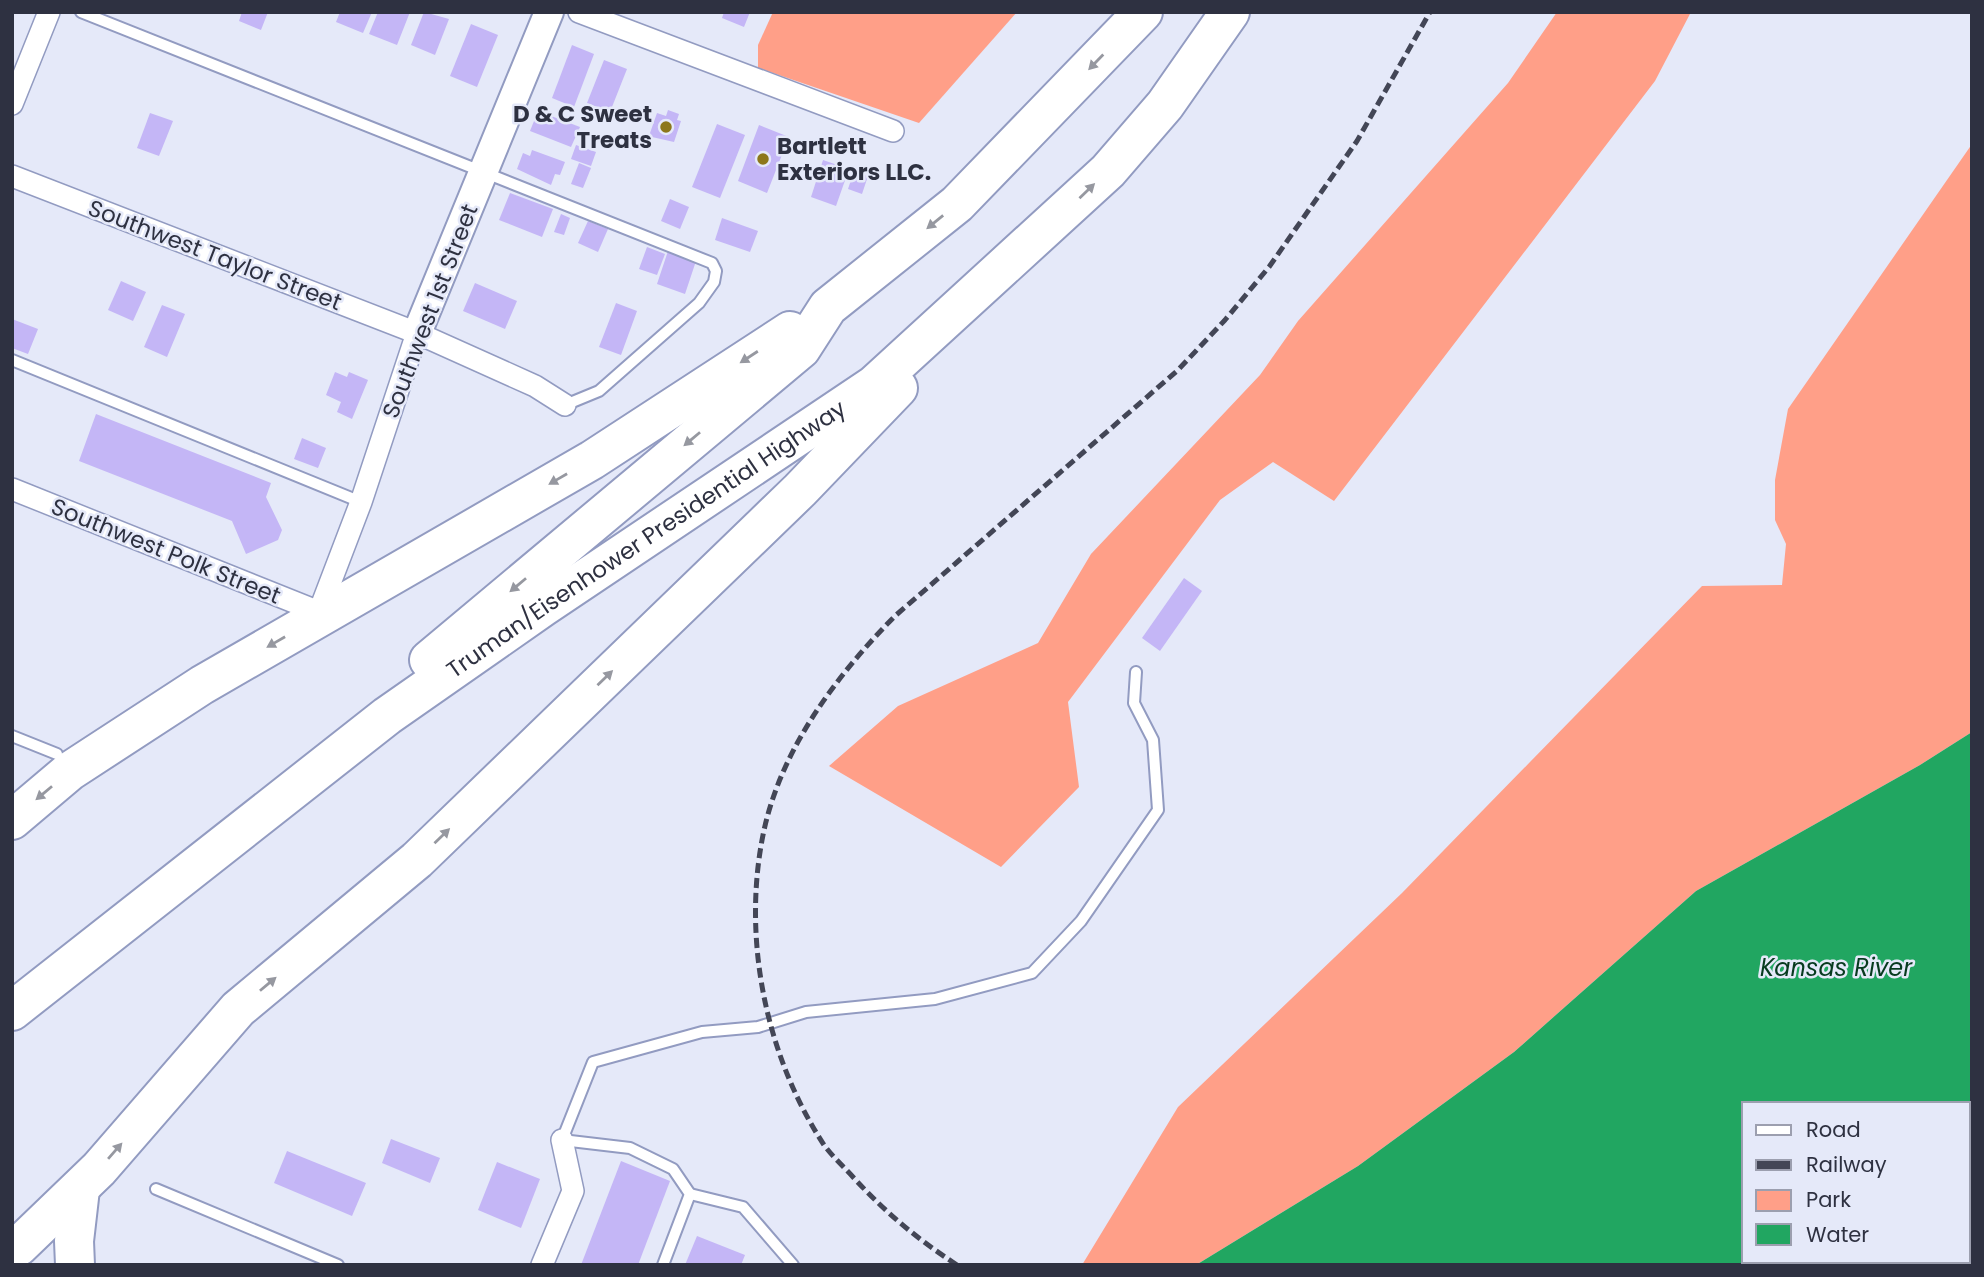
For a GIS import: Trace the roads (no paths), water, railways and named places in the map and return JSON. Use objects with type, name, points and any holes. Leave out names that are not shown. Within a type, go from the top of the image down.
[{"type":"highway","name":"Truman/Eisenhower Presidential Highway","points":[[12,1011],[382,709],[800,349],[828,307],[957,204],[1143,12]]},
{"type":"highway","name":"Truman/Eisenhower Presidential Highway","points":[[12,983],[277,775],[543,607],[874,385],[1108,171],[1165,105],[1230,12]]},
{"type":"highway","points":[[12,1247],[19,1246],[80,1189],[238,1009],[417,860],[800,490],[1050,226]]},
{"type":"highway","points":[[12,820],[70,771],[202,685],[592,460],[828,307]]},
{"type":"highway","points":[[75,1265],[74,1241],[80,1189]]},
{"type":"street","points":[[12,104],[49,12]]},
{"type":"street","name":"Southwest 1st Street","points":[[319,612],[361,502],[417,333],[549,12]]},
{"type":"street","points":[[579,12],[893,131]]},
{"type":"street","name":"Southwest Taylor Street","points":[[12,176],[417,333],[535,386],[565,405]]},
{"type":"street","name":"Southwest Polk Street","points":[[12,489],[319,612]]},
{"type":"street","points":[[542,1265],[573,1191],[562,1140]]},
{"type":"lane","points":[[80,12],[703,258],[715,268],[712,287],[699,303],[599,391],[565,405]]},
{"type":"lane","points":[[12,360],[361,502]]},
{"type":"lane","points":[[793,1265],[743,1207],[690,1194],[673,1169],[629,1148],[562,1140],[593,1062],[702,1032],[758,1027],[806,1012],[935,999],[1032,973],[1081,921],[1158,810],[1153,740],[1135,704],[1136,672]]},
{"type":"lane","points":[[12,736],[57,754]]},
{"type":"lane","points":[[156,1189],[338,1265]]},
{"type":"lane","points":[[663,1265],[690,1194]]},
{"type":"water","name":"Kansas River","points":[[1972,732],[1972,1261],[1970,1263],[1968,1265],[1196,1265],[1358,1166],[1514,1052],[1696,891],[1920,765]]},
{"type":"railway","points":[[957,1265],[890,1214],[830,1153],[804,1110],[787,1074],[764,996],[756,915],[757,875],[763,835],[782,773],[813,716],[832,689],[895,616],[1178,370],[1225,320],[1269,267],[1357,141],[1430,12]]},
{"type":"place","name":"D & C Sweet Treats","points":[[666,127]]},
{"type":"place","name":"Bartlett Exteriors LLC.","points":[[763,159]]}]
